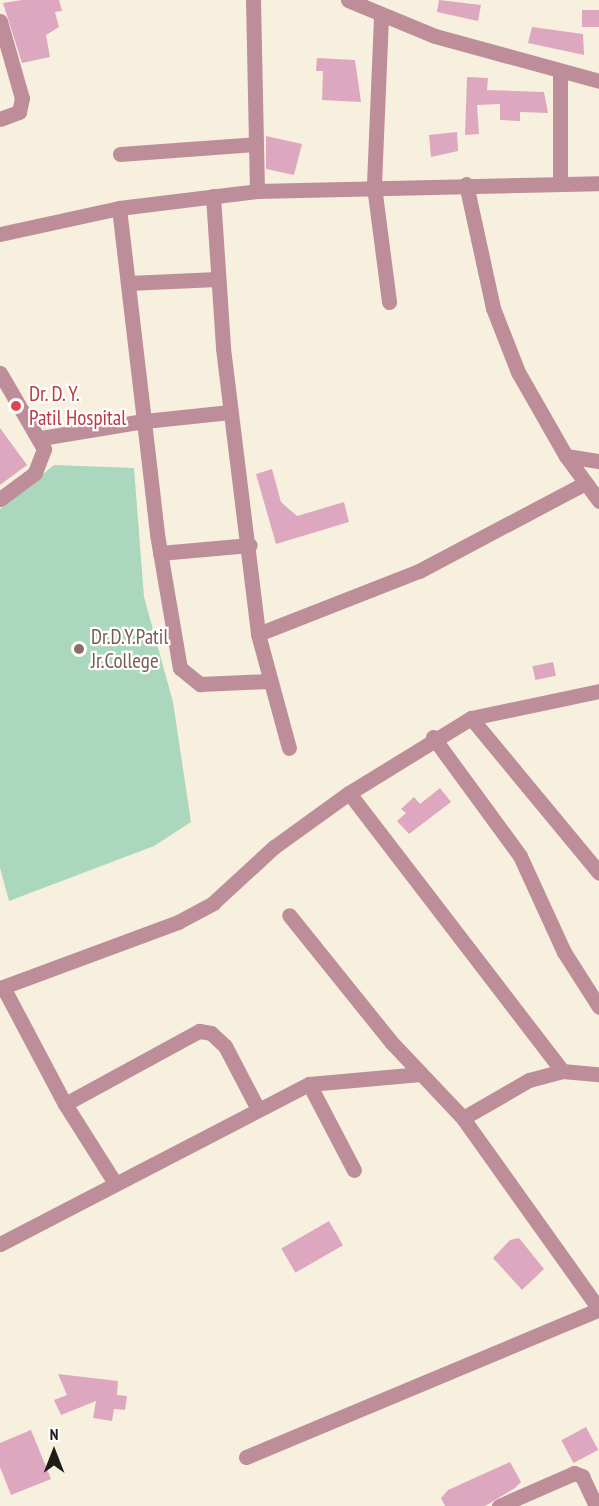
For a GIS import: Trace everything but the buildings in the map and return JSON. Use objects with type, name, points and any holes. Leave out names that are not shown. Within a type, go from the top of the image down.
[{"type":"street","points":[[253,0],[257,191]]},
{"type":"street","points":[[348,0],[381,17],[560,73],[599,81]]},
{"type":"street","points":[[381,17],[374,186],[389,302]]},
{"type":"street","points":[[0,21],[22,98],[19,112],[0,119]]},
{"type":"street","points":[[560,73],[560,182]]},
{"type":"street","points":[[120,154],[255,144]]},
{"type":"street","points":[[0,234],[119,208],[257,191],[374,186],[599,183]]},
{"type":"street","points":[[466,184],[493,308],[518,372],[566,456],[599,501]]},
{"type":"street","points":[[213,196],[217,279],[230,412],[250,545],[258,634],[268,681],[289,748]]},
{"type":"street","points":[[119,208],[160,553],[175,652],[188,678],[214,684],[268,681]]},
{"type":"street","points":[[128,284],[217,279]]},
{"type":"street","points":[[0,373],[41,438],[41,465],[0,499]]},
{"type":"street","points":[[41,438],[144,421],[230,412]]},
{"type":"street","points":[[566,456],[599,461]]},
{"type":"street","points":[[258,634],[419,571],[585,483]]},
{"type":"street","points":[[160,553],[250,545]]},
{"type":"street","points":[[115,1183],[65,1104],[1,988],[178,922],[213,903],[274,847],[349,793],[433,737],[471,718],[599,691]]},
{"type":"street","points":[[471,718],[599,873]]},
{"type":"street","points":[[433,737],[520,856],[564,952],[599,1007]]},
{"type":"street","points":[[349,793],[562,1071]]},
{"type":"street","points":[[246,1457],[598,1309],[463,1118],[421,1074],[290,915]]},
{"type":"street","points":[[65,1104],[199,1031],[211,1033],[225,1046],[258,1109]]},
{"type":"street","points":[[463,1118],[507,1089],[562,1071],[599,1074]]},
{"type":"street","points":[[0,1244],[309,1084],[421,1074]]},
{"type":"street","points":[[309,1084],[354,1170]]},
{"type":"street","points":[[499,1506],[573,1473],[582,1476],[596,1506]]},
{"type":"green space","name":"Dr.D.Y.Patil Jr.College","points":[[54,465],[134,468],[144,597],[173,702],[191,822],[154,846],[9,901],[0,868],[0,509]]},
{"type":"place","name":"Dr. D. Y. Patil Hospital","points":[[16,406]]},
{"type":"place","name":"Dr.D.Y.Patil Jr.College","points":[[79,649]]}]
